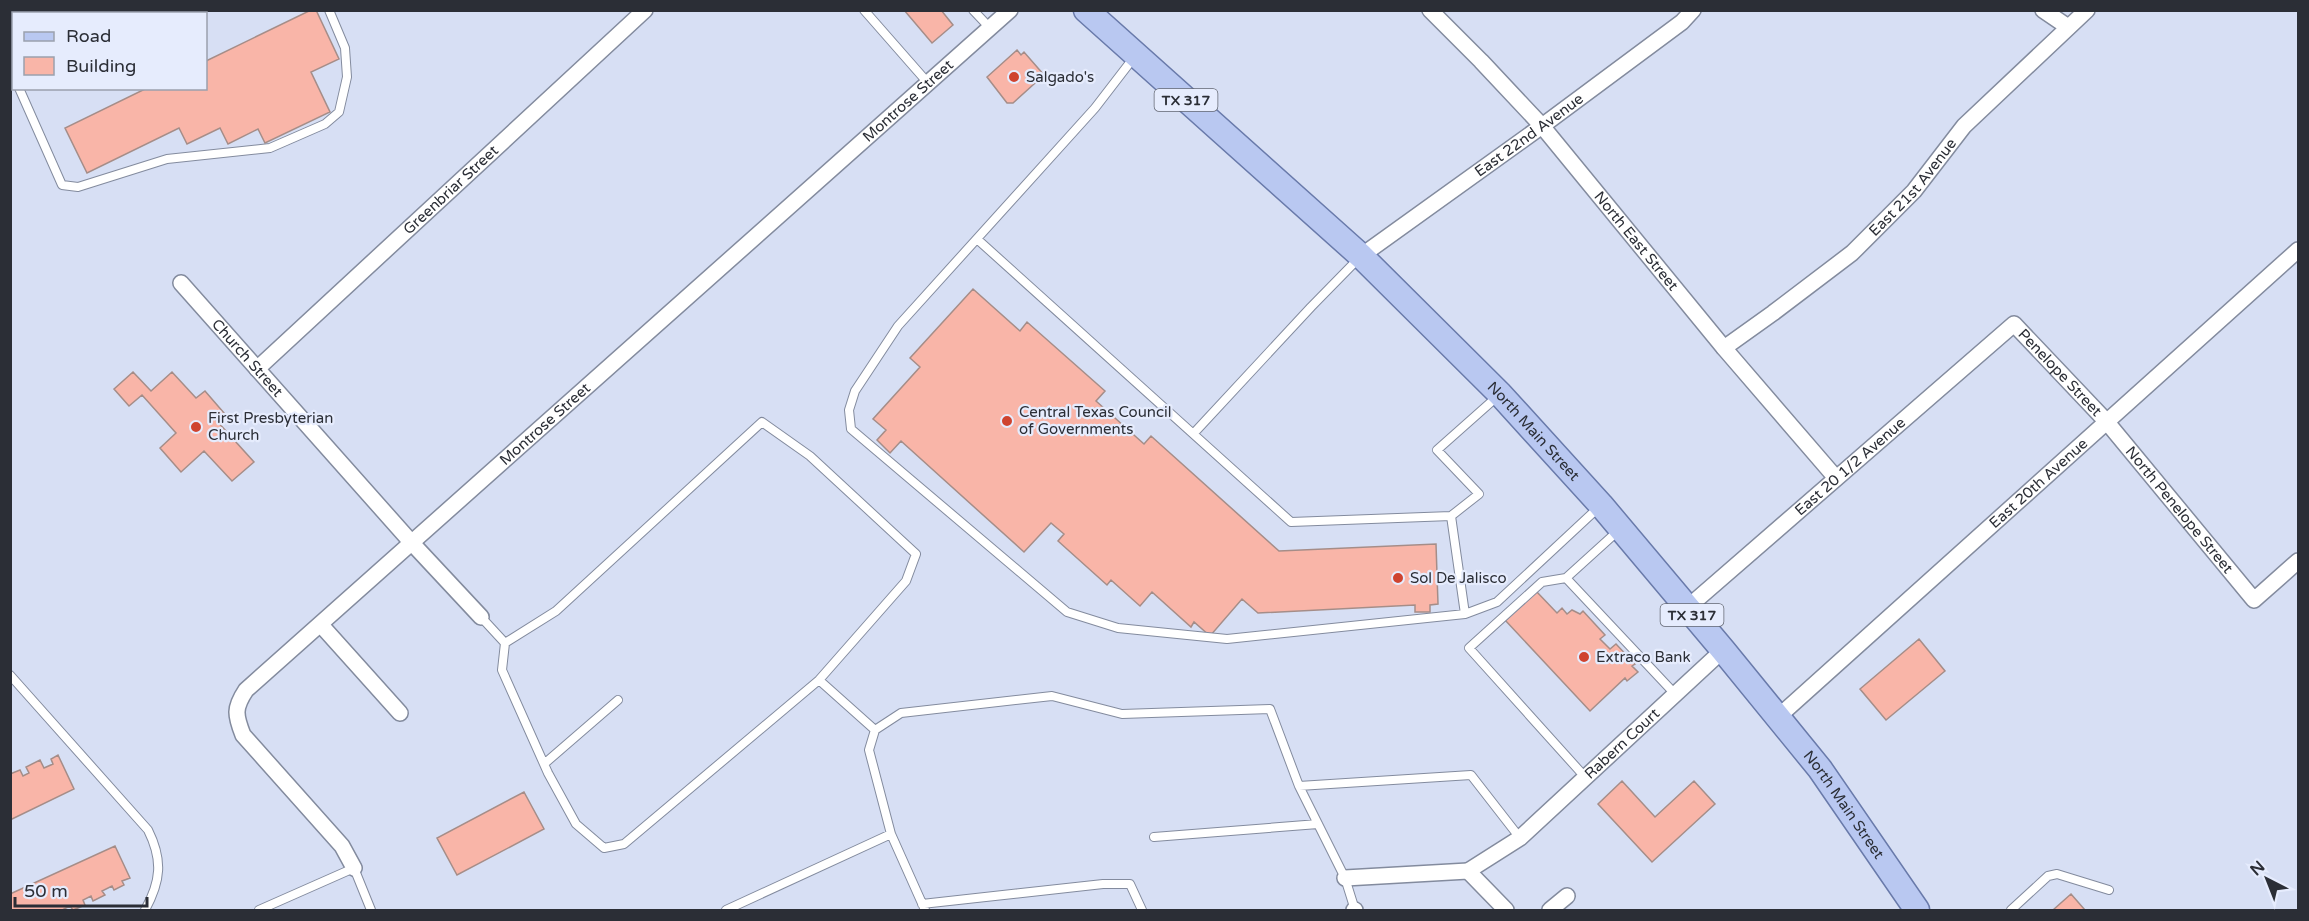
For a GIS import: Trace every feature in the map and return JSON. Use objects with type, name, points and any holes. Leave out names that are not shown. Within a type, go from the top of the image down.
[{"type":"main road","name":"North Main Street","points":[[1086,10],[1361,256],[1500,394],[1601,505],[1778,717],[1846,805],[1914,910]]},
{"type":"street","name":"Greenbriar Street","points":[[257,369],[645,10]]},
{"type":"street","name":"Montrose Street","points":[[354,868],[342,846],[243,735],[236,719],[237,704],[246,690],[1010,10]]},
{"type":"street","name":"North East Street","points":[[1430,10],[1542,126],[1724,348],[1836,478]]},
{"type":"street","name":"East 22nd Avenue","points":[[1361,256],[1542,126],[1682,22],[1694,10]]},
{"type":"street","points":[[2043,10],[2068,27]]},
{"type":"street","name":"East 21st Avenue","points":[[1724,348],[1773,314],[1852,253],[1914,191],[1964,126],[2087,10]]},
{"type":"street","name":"East 20th Avenue","points":[[1778,717],[2298,250]]},
{"type":"street","name":"Church Street","points":[[181,284],[411,542],[481,617]]},
{"type":"street","name":"Penelope Street","points":[[2014,324],[2106,421]]},
{"type":"street","name":"East 20 1/2 Avenue","points":[[1687,608],[2014,324]]},
{"type":"street","name":"North Penelope Street","points":[[2106,421],[2254,600],[2298,561]]},
{"type":"street","points":[[321,625],[400,713]]},
{"type":"street","name":"Rabern Court","points":[[1468,871],[1520,838],[1723,650]]},
{"type":"street","points":[[1345,878],[1468,871],[1506,910]]},
{"type":"street","points":[[1550,910],[1567,896]]},
{"type":"lane","points":[[20,90],[62,185],[78,187],[167,159],[270,148],[325,124],[339,112],[347,77],[345,48],[329,10]]},
{"type":"lane","points":[[864,10],[928,82]]},
{"type":"lane","points":[[973,10],[990,28]]},
{"type":"lane","points":[[1136,55],[1095,108],[898,326],[855,391],[849,410],[851,429],[1067,612],[1118,628],[1227,639],[1465,614],[1497,602],[1601,505]]},
{"type":"lane","points":[[977,239],[1291,522],[1451,516],[1479,495],[1437,450],[1500,394]]},
{"type":"lane","points":[[1194,433],[1361,256]]},
{"type":"lane","points":[[481,617],[505,643],[502,670],[544,764],[576,824],[604,848],[624,844],[819,680],[906,581],[916,554],[810,456],[762,422],[556,611],[505,643]]},
{"type":"lane","points":[[1451,516],[1465,614]]},
{"type":"lane","points":[[1585,777],[1469,648],[1542,582],[1566,578],[1621,529]]},
{"type":"lane","points":[[1566,578],[1675,694]]},
{"type":"lane","points":[[10,675],[148,830],[155,843],[160,862],[155,892],[145,910]]},
{"type":"lane","points":[[819,680],[875,730]]},
{"type":"lane","points":[[1142,910],[1130,884],[1103,884],[923,907],[891,834],[869,750],[875,730],[901,713],[1052,696],[1122,714],[1270,709],[1299,786],[1345,878],[1355,910]]},
{"type":"lane","points":[[544,764],[618,700]]},
{"type":"lane","points":[[1299,786],[1471,775],[1520,838]]},
{"type":"lane","points":[[1154,837],[1318,824]]},
{"type":"lane","points":[[726,910],[891,834]]},
{"type":"lane","points":[[259,910],[354,868],[371,910]]},
{"type":"lane","points":[[2011,910],[2048,876],[2058,874],[2109,890]]},
{"type":"building","points":[[311,10],[316,10],[339,59],[311,72],[330,112],[265,143],[258,129],[228,144],[220,128],[187,144],[179,128],[87,173],[65,128],[143,90],[207,90],[207,61]]},
{"type":"building","points":[[904,10],[941,10],[953,25],[932,43]]},
{"type":"building","points":[[1017,50],[1021,55],[1024,52],[1044,75],[1013,103],[1007,103],[987,77]]},
{"type":"building","points":[[973,289],[1020,331],[1027,322],[1105,391],[1096,401],[1144,444],[1151,436],[1279,551],[1436,544],[1438,604],[1430,605],[1430,612],[1415,612],[1415,605],[1258,613],[1242,599],[1210,636],[1194,622],[1191,627],[1152,592],[1140,606],[1111,580],[1107,585],[1058,541],[1064,534],[1051,523],[1024,552],[901,441],[890,453],[877,440],[886,430],[873,419],[920,367],[910,358]]},
{"type":"building","name":"First Presbyterian Church","points":[[133,372],[151,391],[172,372],[196,398],[205,391],[224,413],[216,420],[254,462],[232,481],[204,451],[181,472],[160,448],[176,433],[142,395],[129,406],[114,389]]},
{"type":"building","name":"Extraco Bank","points":[[1536,591],[1557,613],[1562,608],[1567,614],[1572,610],[1580,614],[1583,611],[1605,635],[1600,639],[1610,649],[1616,644],[1635,664],[1632,666],[1638,672],[1627,681],[1625,678],[1590,711],[1505,620]]},
{"type":"building","points":[[1919,639],[1945,671],[1886,720],[1860,689]]},
{"type":"building","points":[[58,755],[74,789],[10,820],[10,774],[20,770],[23,776],[29,773],[26,767],[40,760],[44,768],[53,764],[51,759]]},
{"type":"building","points":[[1622,781],[1655,817],[1694,781],[1715,804],[1652,862],[1598,804]]},
{"type":"building","points":[[524,792],[544,829],[457,875],[437,838]]},
{"type":"building","points":[[115,846],[130,878],[122,881],[124,885],[114,890],[112,886],[102,891],[105,895],[93,901],[91,896],[83,900],[85,905],[73,910],[70,906],[65,910],[10,910],[10,894]]},
{"type":"building","points":[[2071,894],[2085,910],[2053,910]]},
{"type":"place","name":"Salgado's","points":[[1014,77]]},
{"type":"place","name":"Central Texas Council of Governments","points":[[1007,421]]},
{"type":"place","name":"First Presbyterian Church","points":[[196,427]]},
{"type":"place","name":"Sol De Jalisco","points":[[1398,578]]},
{"type":"place","name":"Extraco Bank","points":[[1584,657]]}]
